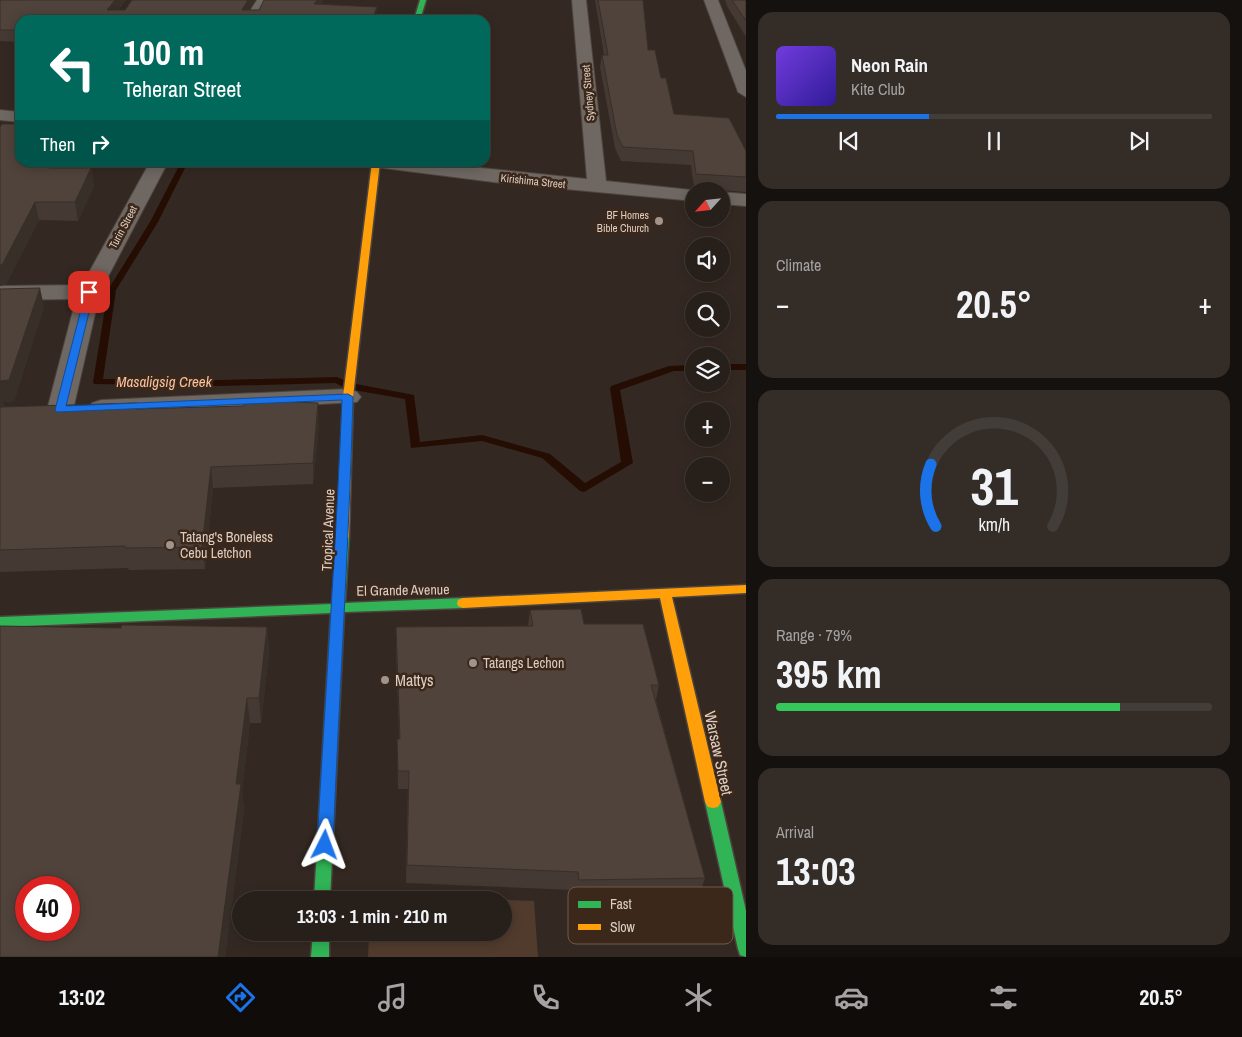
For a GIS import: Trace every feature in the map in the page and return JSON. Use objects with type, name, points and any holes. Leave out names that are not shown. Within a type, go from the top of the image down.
[{"type":"street","points":[[254,15],[264,0]]},
{"type":"street","points":[[418,15],[423,0]]},
{"type":"street","name":"Sydney Street","points":[[579,0],[597,186]]},
{"type":"street","points":[[711,0],[746,92]]},
{"type":"street","points":[[0,115],[15,116]]},
{"type":"street","name":"Turin Street","points":[[60,410],[89,292],[156,167]]},
{"type":"street","name":"Tropical Avenue","points":[[322,891],[332,700],[339,606],[348,397],[375,167]]},
{"type":"street","name":"Kirishima Street","points":[[414,167],[685,194]]},
{"type":"street","points":[[730,199],[746,200]]},
{"type":"street","points":[[0,293],[89,292]]},
{"type":"street","points":[[34,410],[348,397]]},
{"type":"street","name":"El Grande Avenue","points":[[0,622],[339,606],[449,604],[746,589]]},
{"type":"street","name":"Warsaw Street","points":[[665,593],[684,666],[732,887]]},
{"type":"street","name":"Warsaw Street","points":[[733,890],[746,949]]},
{"type":"street","points":[[320,957],[321,941]]},
{"type":"shaded area","points":[[512,900],[534,901],[538,957],[368,957],[369,941],[512,941]]},
{"type":"building","points":[[0,0],[115,0],[107,10],[125,10],[132,0],[248,0],[242,10],[259,10],[264,0],[317,0],[314,4],[377,7],[374,15],[15,15],[15,30],[0,30]]},
{"type":"building","points":[[598,0],[643,0],[648,50],[655,50],[661,78],[666,78],[674,114],[729,118],[746,151],[746,177],[696,174],[693,151],[623,147],[617,135],[602,55],[608,55]]},
{"type":"building","points":[[732,0],[746,0],[746,21]]},
{"type":"building","points":[[2,124],[15,124],[15,167],[91,168],[75,202],[35,202],[2,265],[0,265],[0,127]]},
{"type":"building","points":[[40,288],[9,380],[0,381],[0,289]]},
{"type":"building","points":[[245,400],[318,403],[313,463],[211,467],[202,547],[125,548],[125,546],[0,550],[0,407],[137,403],[136,409],[244,406]]},
{"type":"building","points":[[581,609],[584,624],[643,624],[659,685],[651,685],[705,878],[579,880],[578,872],[407,865],[409,771],[398,771],[397,739],[400,739],[396,627],[533,626],[530,610]]},
{"type":"building","points":[[122,625],[267,627],[259,698],[247,698],[236,784],[241,784],[218,957],[0,957],[0,626],[121,628]]},
{"type":"waterway","name":"Masaligsig Creek","points":[[182,167],[154,222],[112,290],[98,382],[221,383],[337,380],[348,386],[410,397],[415,446],[482,438],[546,456],[584,488],[627,463],[615,388],[673,368],[685,368]]},
{"type":"waterway","points":[[730,367],[746,367]]},
{"type":"traffic: fast","points":[[418,15],[423,0]]},
{"type":"traffic: fast","points":[[322,891],[332,700],[343,537]]},
{"type":"traffic: fast","points":[[0,622],[463,603]]},
{"type":"traffic: fast","points":[[713,802],[732,887]]},
{"type":"traffic: fast","points":[[733,891],[746,949]]},
{"type":"traffic: fast","points":[[320,957],[321,941]]},
{"type":"traffic: slow","points":[[343,537],[348,397],[375,167]]},
{"type":"traffic: slow","points":[[463,603],[746,589]]},
{"type":"traffic: slow","points":[[665,593],[713,802]]},
{"type":"place","name":"BF Homes Bible Church","points":[[659,221]]},
{"type":"place","name":"Tatang's Boneless Cebu Letchon","points":[[170,545]]},
{"type":"place","name":"Tatangs Lechon","points":[[473,663]]},
{"type":"place","name":"Mattys","points":[[385,680]]},
{"type":"route","points":[[89,292],[60,410],[348,397],[342,548],[325,845]]}]
